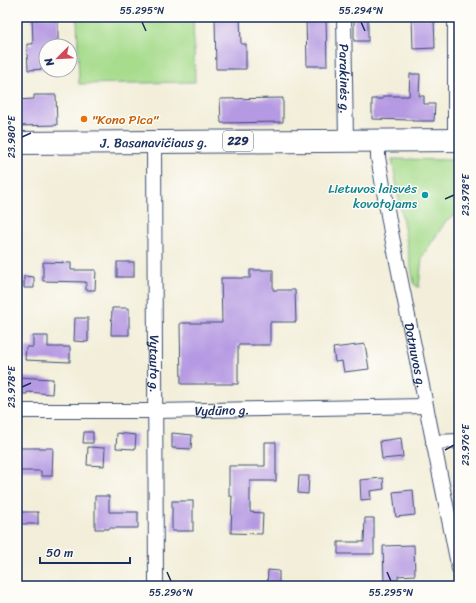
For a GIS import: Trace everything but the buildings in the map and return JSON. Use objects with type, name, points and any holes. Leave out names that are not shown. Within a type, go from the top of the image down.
[{"type":"main road","name":"J. Basanavičiaus g.","points":[[17,143],[457,140]]},
{"type":"street","name":"Parakinės g.","points":[[344,17],[346,140]]},
{"type":"street","points":[[455,17],[457,140]]},
{"type":"street","name":"Dotnuvos g.","points":[[378,140],[378,157],[391,232],[459,569]]},
{"type":"street","name":"Vytauto g.","points":[[154,141],[156,586]]},
{"type":"street","name":"Vydūno g.","points":[[17,411],[156,411],[426,406]]},
{"type":"street","points":[[434,442],[459,441]]},
{"type":"green space","points":[[77,17],[193,17],[195,82],[79,84]]},
{"type":"green space","points":[[392,159],[459,160],[459,211],[446,221],[422,257],[419,287],[414,284]]},
{"type":"place","name":"\"Kono Pica\"","points":[[84,119]]},
{"type":"place","name":"Lietuvos laisvės kovotojams","points":[[425,195]]}]
